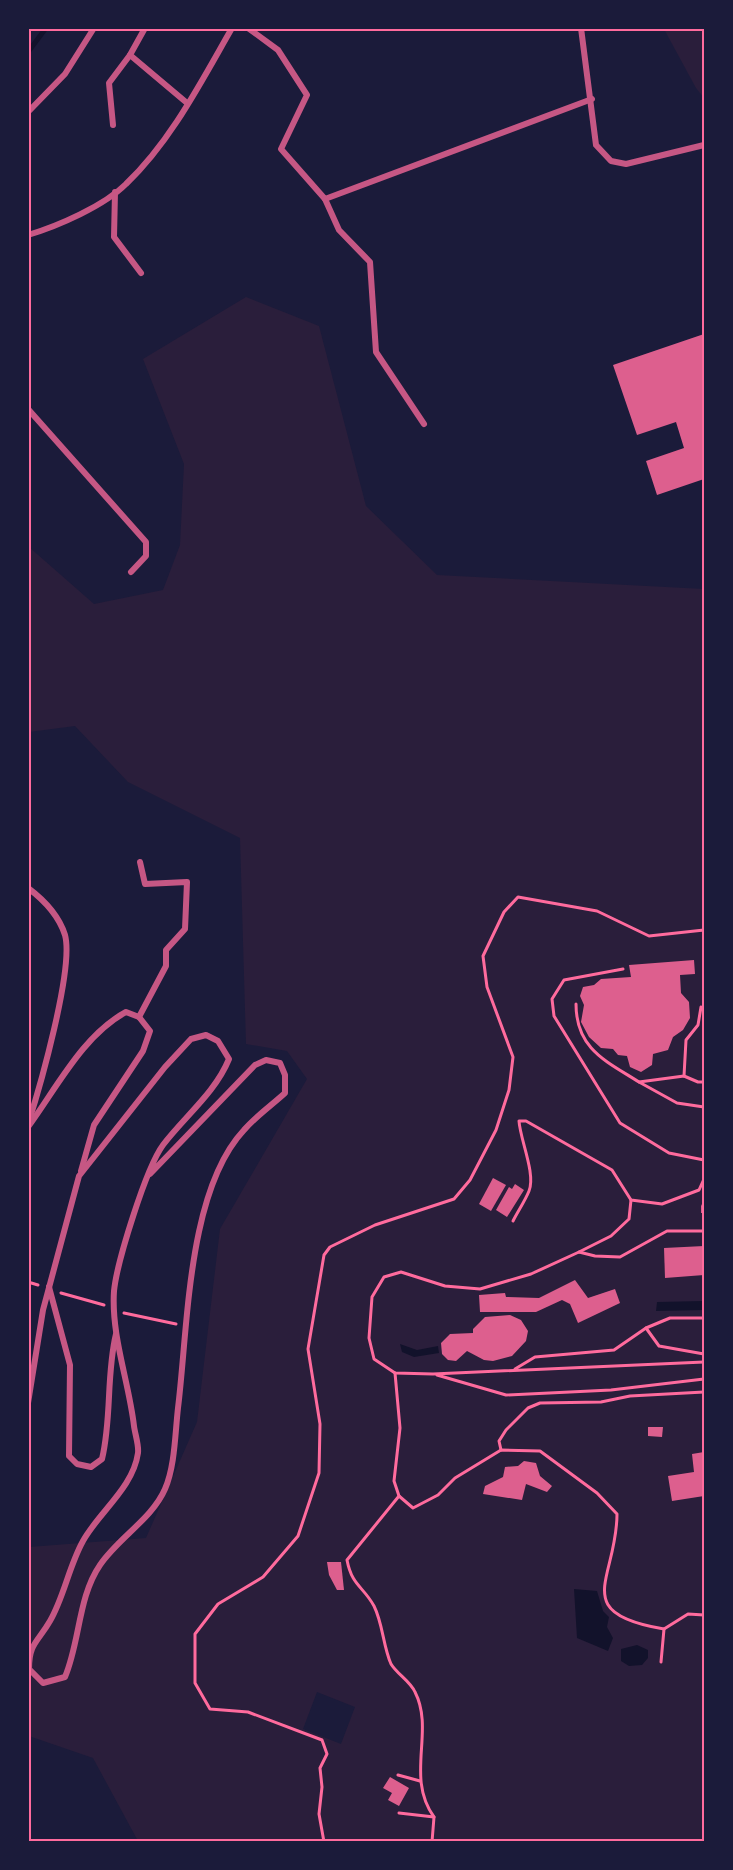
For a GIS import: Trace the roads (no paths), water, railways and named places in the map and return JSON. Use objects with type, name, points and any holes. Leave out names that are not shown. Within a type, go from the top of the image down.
[{"type":"street","points":[[28,112],[65,74],[94,28]]},
{"type":"street","points":[[113,125],[109,83],[145,28]]},
{"type":"street","points":[[28,235],[45,230],[92,207],[125,186],[159,146],[231,28]]},
{"type":"street","points":[[248,28],[278,50],[307,95],[281,149],[325,198],[339,230],[370,262],[376,352],[424,424]]},
{"type":"street","points":[[581,28],[592,99],[596,145],[611,161],[626,165],[705,145]]},
{"type":"street","points":[[130,54],[187,103]]},
{"type":"street","points":[[325,198],[592,99]]},
{"type":"street","points":[[115,192],[114,237],[141,273]]},
{"type":"street","points":[[28,409],[146,542],[146,556],[131,572]]},
{"type":"street","points":[[139,1017],[166,966],[166,950],[185,929],[187,882],[145,884],[140,862]]},
{"type":"street","points":[[28,888],[40,897],[56,915],[65,935],[67,963],[41,1083],[28,1126]]},
{"type":"street","points":[[28,1126],[80,1055],[112,1019],[126,1012],[139,1017],[150,1031],[143,1050],[94,1125],[49,1287],[32,1365],[28,1403]]},
{"type":"street","points":[[80,1176],[165,1067],[191,1039],[206,1035],[218,1041],[229,1059],[221,1078],[162,1147],[150,1174],[124,1247],[114,1291],[117,1332],[131,1397],[138,1453],[128,1480],[83,1540],[51,1620],[29,1652],[29,1669],[43,1683],[65,1677],[87,1597],[99,1565],[148,1513],[165,1489],[172,1458],[199,1228],[220,1168],[243,1131],[285,1093],[285,1075],[280,1063],[266,1060],[255,1065],[150,1174]]},
{"type":"street","points":[[49,1287],[70,1365],[68,1444],[69,1456],[77,1464],[91,1467],[102,1459],[108,1436],[111,1357],[117,1332]]},
{"type":"waterway","points":[[28,52],[46,28]]}]
